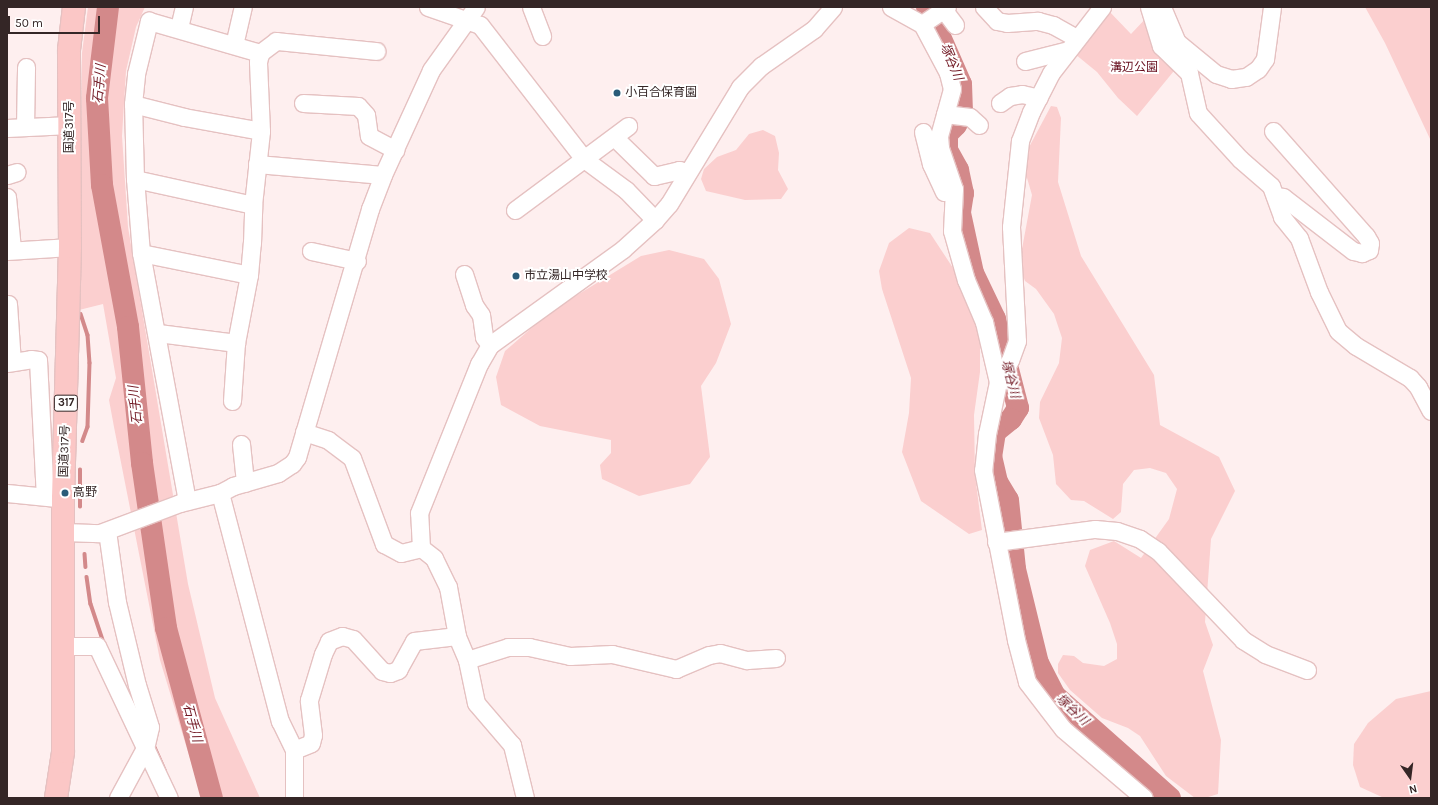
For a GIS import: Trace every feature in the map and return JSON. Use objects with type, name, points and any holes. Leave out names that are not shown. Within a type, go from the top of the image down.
[{"type":"highway","name":"国道317号","points":[[56,798],[63,752],[65,646],[64,532],[54,497],[70,247],[69,50],[74,7]]},
{"type":"street","points":[[179,28],[184,7]]},
{"type":"street","points":[[234,45],[243,7]]},
{"type":"street","points":[[428,7],[471,11]]},
{"type":"street","points":[[531,7],[542,36]]},
{"type":"street","points":[[525,798],[512,745],[476,703],[467,660],[457,636],[448,587],[442,570],[434,558],[421,548],[419,513],[479,364],[490,345],[623,249],[655,220],[669,204],[687,172],[740,87],[761,66],[814,29],[833,7]]},
{"type":"street","points":[[891,7],[935,15],[955,25]]},
{"type":"street","points":[[984,7],[997,21],[1007,23],[1038,21],[1053,25],[1072,44]]},
{"type":"street","points":[[1102,7],[1051,73],[1024,128],[1016,170],[1011,256],[1018,324],[1016,340],[1010,360],[1000,378],[986,440],[983,470],[999,541],[1016,640],[1028,682],[1063,729],[1144,798]]},
{"type":"street","points":[[1149,7],[1161,46],[1189,74],[1198,112],[1240,159],[1265,179],[1275,196],[1282,217],[1299,238],[1319,292],[1338,331],[1356,346],[1410,378],[1418,387],[1431,411]]},
{"type":"street","points":[[1162,7],[1177,42],[1216,74],[1230,79],[1246,77],[1258,69],[1265,59],[1272,7]]},
{"type":"street","points":[[64,532],[100,533],[107,531],[184,502],[220,493],[245,482],[278,473],[292,464],[297,457],[357,262],[370,209],[383,175],[431,70],[471,11]]},
{"type":"street","points":[[471,11],[480,25],[584,159],[626,190],[655,220]]},
{"type":"street","points":[[935,15],[952,89],[961,118],[939,136],[940,148],[954,189],[952,231]]},
{"type":"street","points":[[184,502],[158,333],[141,254],[135,179],[133,104],[136,74],[147,23],[154,20],[260,53]]},
{"type":"street","points":[[232,400],[236,343],[249,275],[253,205],[261,131],[258,62],[260,53],[276,41],[376,51]]},
{"type":"street","points":[[1025,61],[1072,44]]},
{"type":"street","points":[[25,127],[26,67]]},
{"type":"street","points":[[1000,103],[1010,96],[1022,94],[1039,98]]},
{"type":"street","points":[[304,103],[358,106],[366,115],[369,136],[395,150]]},
{"type":"street","points":[[133,104],[184,117],[261,131]]},
{"type":"street","points":[[7,128],[70,125]]},
{"type":"street","points":[[515,210],[628,126]]},
{"type":"street","points":[[1273,131],[1366,236],[1370,243],[1369,250],[1362,253],[1353,251],[1283,198],[1275,196]]},
{"type":"street","points":[[923,132],[931,164],[941,182],[952,231],[966,280],[984,322],[1000,378]]},
{"type":"street","points":[[614,137],[654,176],[679,170],[687,172]]},
{"type":"street","points":[[257,164],[383,175]]},
{"type":"street","points":[[135,179],[253,205]]},
{"type":"street","points":[[7,197],[9,250],[70,247]]},
{"type":"street","points":[[311,251],[357,262]]},
{"type":"street","points":[[141,254],[249,275]]},
{"type":"street","points":[[464,274],[474,305],[481,315],[484,337],[490,345]]},
{"type":"street","points":[[7,493],[54,497],[38,360],[31,359],[9,363],[8,304]]},
{"type":"street","points":[[158,333],[236,343]]},
{"type":"street","points":[[304,432],[328,440],[352,458],[384,544],[401,553],[421,548]]},
{"type":"street","points":[[241,444],[245,482]]},
{"type":"street","points":[[220,493],[280,721],[294,750],[294,798]]},
{"type":"street","points":[[999,541],[1095,529],[1118,531],[1140,539],[1158,551],[1243,640],[1265,654],[1307,670]]},
{"type":"street","points":[[107,531],[118,609],[137,685],[150,720],[150,727],[145,748],[118,798]]},
{"type":"street","points":[[294,750],[311,743],[313,735],[309,700],[323,654],[329,641],[342,636],[353,639],[382,671],[390,673],[398,670],[414,641],[457,636]]},
{"type":"street","points":[[65,646],[97,646],[169,798]]},
{"type":"street","points":[[467,660],[508,647],[529,646],[570,656],[612,654],[676,669],[709,655],[720,653],[747,660],[776,658]]},
{"type":"green space","points":[[88,7],[145,7],[136,27],[126,71],[122,136],[128,227],[188,584],[215,698],[260,798],[202,798],[160,660],[109,400],[116,378],[103,304],[79,310],[82,53]]},
{"type":"green space","points":[[1365,7],[1431,7],[1431,141],[1385,43]]},
{"type":"green space","name":"溝辺公園","points":[[1106,8],[1131,34],[1148,16],[1178,66],[1137,116],[1118,98],[1097,72],[1075,54]]},
{"type":"green space","points":[[1051,106],[1057,107],[1061,118],[1058,182],[1081,256],[1154,375],[1160,425],[1219,457],[1235,491],[1211,539],[1205,622],[1213,645],[1203,671],[1221,740],[1218,794],[1205,798],[1195,798],[1166,776],[1140,736],[1128,728],[1102,718],[1070,690],[1058,673],[1058,664],[1063,655],[1074,656],[1083,663],[1104,666],[1117,659],[1117,644],[1110,623],[1085,566],[1090,550],[1114,541],[1141,558],[1169,519],[1177,489],[1166,473],[1150,468],[1134,470],[1123,484],[1121,512],[1113,519],[1084,501],[1071,500],[1056,484],[1053,455],[1039,418],[1040,402],[1059,363],[1062,338],[1054,314],[1036,289],[1025,281],[1019,265],[1032,195],[1025,171],[1028,149]]},
{"type":"green space","points":[[763,130],[775,136],[779,153],[778,170],[788,189],[781,199],[745,200],[706,191],[701,179],[704,169],[717,157],[736,150],[749,134]]},
{"type":"green space","points":[[909,228],[930,233],[955,271],[980,332],[980,372],[974,415],[975,475],[982,530],[969,534],[921,501],[902,452],[909,413],[911,378],[882,289],[879,271],[889,243]]},
{"type":"green space","points":[[669,250],[704,259],[719,279],[731,324],[716,363],[701,386],[710,457],[690,484],[639,496],[602,479],[600,465],[611,453],[611,440],[540,426],[501,405],[496,377],[505,351],[551,311],[641,256]]},
{"type":"green space","points":[[1431,691],[1431,798],[1384,798],[1360,787],[1353,765],[1354,744],[1368,723],[1396,699]]},
{"type":"waterway","name":"石手川","points":[[108,7],[97,98],[102,185],[128,327],[142,463],[166,628],[212,798]]},
{"type":"waterway","name":"塚谷川","points":[[927,7],[961,84],[962,111],[956,125],[947,134],[947,150],[958,170],[963,193],[960,213],[973,273],[995,319],[1018,408],[1011,419],[995,432],[991,456],[997,482],[1008,500],[1015,569],[1038,663],[1054,695],[1170,798]]},
{"type":"waterway","points":[[81,314],[88,335],[90,363],[88,427],[83,441]]},
{"type":"waterway","points":[[80,470],[80,507]]},
{"type":"waterway","points":[[85,554],[86,567]]},
{"type":"waterway","points":[[87,577],[91,604],[104,643]]},
{"type":"waterway","points":[[153,743],[165,770]]},
{"type":"place","name":"小百合保育園","points":[[617,93]]},
{"type":"place","name":"市立湯山中学校","points":[[516,276]]},
{"type":"place","name":"高野","points":[[65,493]]}]
